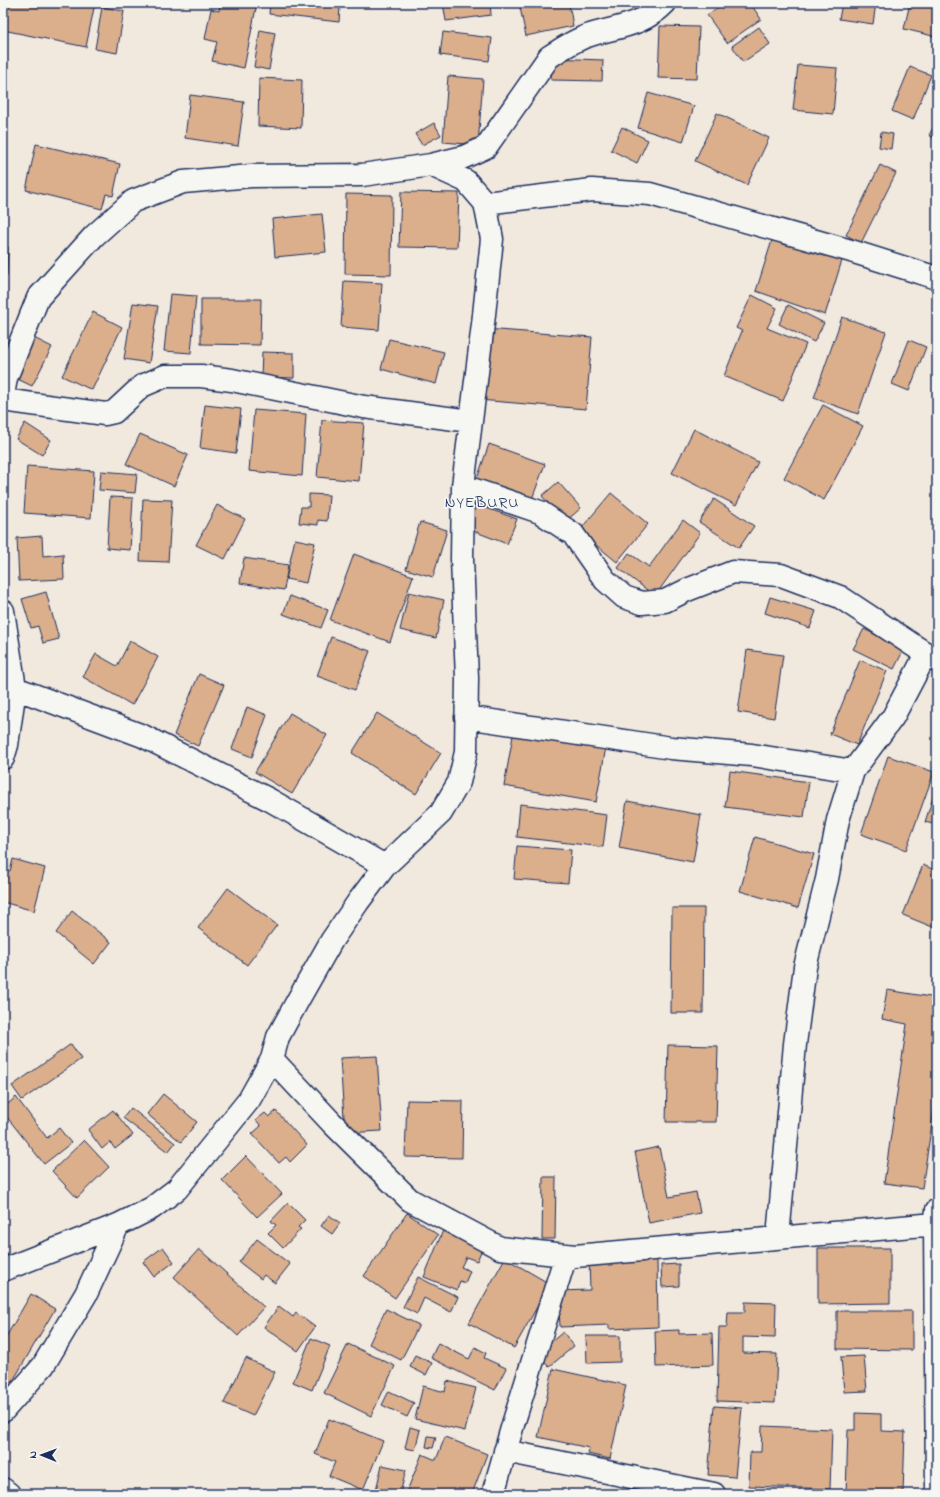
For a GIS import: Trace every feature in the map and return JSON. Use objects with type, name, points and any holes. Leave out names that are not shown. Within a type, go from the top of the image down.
[{"type":"street","points":[[4,384],[38,298],[94,236],[133,201],[183,182],[251,176],[362,175],[431,165],[464,157],[486,147],[549,58],[562,47],[585,37],[635,24],[658,11],[665,3]]},
{"type":"street","points":[[3,1270],[118,1225],[152,1208],[177,1189],[249,1100],[272,1059],[278,1037],[298,1000],[332,940],[358,902],[385,866],[441,813],[459,782],[466,752],[467,678],[462,558],[463,486],[492,239],[485,203],[466,181],[431,165]]},
{"type":"street","points":[[485,203],[592,190],[650,194],[851,250],[937,278]]},
{"type":"street","points":[[3,400],[105,414],[114,412],[142,386],[165,376],[201,376],[232,380],[364,407],[470,421]]},
{"type":"street","points":[[463,486],[540,512],[573,534],[605,580],[624,597],[642,603],[665,601],[687,590],[733,572],[781,575],[840,597],[932,657],[893,717],[853,771],[838,820],[827,879],[805,967],[796,1044],[778,1237]]},
{"type":"street","points":[[3,611],[15,688],[7,745],[3,758]]},
{"type":"street","points":[[15,688],[143,736],[270,800],[385,866]]},
{"type":"street","points":[[466,717],[671,748],[752,755],[853,771]]},
{"type":"street","points":[[272,1059],[332,1123],[410,1200],[500,1248],[575,1256],[778,1237],[936,1217],[937,1494]]},
{"type":"street","points":[[3,1411],[43,1366],[86,1294],[118,1225]]},
{"type":"street","points":[[493,1494],[566,1255]]},
{"type":"street","points":[[505,1451],[714,1494]]},
{"type":"street","points":[[3,1489],[10,1494]]},
{"type":"building","points":[[3,3],[95,3],[86,47],[3,30]]},
{"type":"building","points":[[220,3],[257,3],[244,68],[212,61],[217,42],[205,39],[211,9],[219,11]]},
{"type":"building","points":[[270,3],[308,3],[340,6],[339,22],[269,14]]},
{"type":"building","points":[[443,3],[490,3],[491,15],[446,21]]},
{"type":"building","points":[[519,3],[569,3],[573,26],[526,36]]},
{"type":"building","points":[[595,3],[642,3],[642,6],[595,6]]},
{"type":"building","points":[[724,3],[750,3],[761,19],[727,43],[707,15]]},
{"type":"building","points":[[842,3],[876,3],[873,24],[839,19]]},
{"type":"building","points":[[910,3],[937,3],[937,37],[904,29]]},
{"type":"building","points":[[102,7],[124,11],[117,53],[95,49]]},
{"type":"building","points":[[660,26],[699,27],[697,79],[658,78]]},
{"type":"building","points":[[759,27],[770,44],[743,62],[732,46]]},
{"type":"building","points":[[260,30],[275,33],[269,70],[254,67]]},
{"type":"building","points":[[443,32],[492,38],[489,61],[440,55]]},
{"type":"building","points":[[552,58],[603,60],[602,81],[551,80]]},
{"type":"building","points":[[798,65],[837,68],[833,114],[793,110]]},
{"type":"building","points":[[910,67],[931,75],[913,120],[892,111]]},
{"type":"building","points":[[448,76],[483,79],[478,145],[443,142]]},
{"type":"building","points":[[259,78],[302,80],[301,128],[258,126]]},
{"type":"building","points":[[648,93],[694,106],[683,142],[638,128]]},
{"type":"building","points":[[190,95],[244,102],[238,146],[185,138]]},
{"type":"building","points":[[717,113],[769,138],[747,185],[695,161]]},
{"type":"building","points":[[937,121],[937,140],[929,135]]},
{"type":"building","points":[[434,123],[441,135],[422,145],[415,134]]},
{"type":"building","points":[[622,127],[648,140],[637,163],[611,150]]},
{"type":"building","points":[[881,132],[893,134],[891,149],[879,147]]},
{"type":"building","points":[[36,144],[120,164],[113,196],[106,194],[102,209],[26,190]]},
{"type":"building","points":[[880,165],[896,173],[861,243],[846,235]]},
{"type":"building","points":[[401,192],[459,193],[457,248],[399,247]]},
{"type":"building","points":[[346,194],[392,195],[391,275],[345,274]]},
{"type":"building","points":[[322,214],[326,252],[275,257],[272,219]]},
{"type":"building","points":[[774,234],[843,257],[825,315],[756,291]]},
{"type":"building","points":[[3,247],[8,247],[7,275],[3,275]]},
{"type":"building","points":[[344,281],[382,283],[379,330],[341,327]]},
{"type":"building","points":[[170,294],[196,296],[191,353],[164,351]]},
{"type":"building","points":[[752,295],[777,308],[767,328],[806,344],[783,401],[724,376],[742,331],[736,328]]},
{"type":"building","points":[[201,299],[261,299],[260,345],[201,344]]},
{"type":"building","points":[[133,303],[158,306],[149,363],[124,359]]},
{"type":"building","points":[[788,305],[824,323],[814,342],[779,324]]},
{"type":"building","points":[[93,312],[122,327],[92,390],[62,376]]},
{"type":"building","points":[[842,317],[886,332],[858,414],[814,398]]},
{"type":"building","points":[[485,329],[592,337],[586,409],[479,400]]},
{"type":"building","points":[[30,336],[52,347],[32,386],[9,375]]},
{"type":"building","points":[[389,339],[444,352],[436,384],[381,369]]},
{"type":"building","points":[[909,340],[926,347],[909,391],[892,384]]},
{"type":"building","points":[[262,352],[294,353],[294,378],[261,377]]},
{"type":"building","points":[[205,405],[241,409],[236,453],[200,448]]},
{"type":"building","points":[[823,405],[863,426],[824,500],[784,478]]},
{"type":"building","points":[[254,410],[306,414],[302,476],[249,471]]},
{"type":"building","points":[[322,420],[364,423],[359,481],[317,477]]},
{"type":"building","points":[[25,423],[51,440],[42,455],[16,439]]},
{"type":"building","points":[[694,429],[758,462],[736,505],[672,473]]},
{"type":"building","points":[[140,434],[188,455],[174,486],[126,464]]},
{"type":"building","points":[[489,444],[545,464],[532,499],[477,479]]},
{"type":"building","points":[[27,466],[94,471],[91,518],[24,513]]},
{"type":"building","points":[[101,471],[137,474],[135,493],[99,490]]},
{"type":"building","points":[[558,482],[581,508],[565,522],[542,496]]},
{"type":"building","points":[[611,493],[648,524],[617,562],[579,531]]},
{"type":"building","points":[[309,494],[329,495],[327,521],[318,520],[318,525],[299,523],[301,507],[309,507]]},
{"type":"building","points":[[110,497],[133,498],[130,550],[107,548]]},
{"type":"building","points":[[143,499],[172,500],[168,562],[140,561]]},
{"type":"building","points":[[714,499],[754,526],[739,548],[699,522]]},
{"type":"building","points":[[475,504],[517,519],[507,544],[466,528]]},
{"type":"building","points":[[217,505],[245,519],[225,559],[196,545]]},
{"type":"building","points":[[683,520],[700,533],[655,596],[618,568],[629,553],[649,567]]},
{"type":"building","points":[[420,522],[447,530],[433,577],[406,569]]},
{"type":"building","points":[[42,536],[43,556],[63,554],[64,579],[19,581],[17,538]]},
{"type":"building","points":[[295,539],[315,543],[306,583],[286,579]]},
{"type":"building","points":[[354,554],[413,576],[390,642],[330,620]]},
{"type":"building","points":[[244,558],[288,565],[284,590],[240,583]]},
{"type":"building","points":[[46,592],[59,639],[43,643],[38,626],[31,628],[22,599]]},
{"type":"building","points":[[409,592],[444,600],[436,638],[400,630]]},
{"type":"building","points":[[290,596],[328,610],[321,628],[283,614]]},
{"type":"building","points":[[770,597],[816,611],[810,628],[765,613]]},
{"type":"building","points":[[864,629],[904,649],[894,669],[853,649]]},
{"type":"building","points":[[331,637],[370,651],[355,690],[317,676]]},
{"type":"building","points":[[130,641],[158,657],[132,705],[83,677],[96,654],[117,666]]},
{"type":"building","points":[[747,650],[783,655],[774,718],[738,712]]},
{"type":"building","points":[[860,660],[887,671],[857,745],[830,734]]},
{"type":"building","points":[[199,674],[224,685],[198,746],[174,735]]},
{"type":"building","points":[[247,707],[267,715],[252,757],[232,749]]},
{"type":"building","points":[[290,713],[327,735],[292,794],[255,772]]},
{"type":"building","points":[[377,713],[441,753],[416,794],[352,753]]},
{"type":"building","points":[[514,730],[606,747],[596,802],[504,786]]},
{"type":"building","points":[[888,756],[934,772],[906,850],[861,834]]},
{"type":"building","points":[[730,771],[809,782],[804,817],[725,807]]},
{"type":"building","points":[[937,785],[937,825],[925,822]]},
{"type":"building","points":[[627,801],[701,815],[693,862],[619,848]]},
{"type":"building","points":[[520,804],[607,815],[603,847],[517,837]]},
{"type":"building","points":[[755,837],[814,854],[798,908],[740,891]]},
{"type":"building","points":[[517,846],[571,850],[568,883],[514,879]]},
{"type":"building","points":[[13,859],[45,868],[34,911],[3,902],[3,869],[10,871]]},
{"type":"building","points":[[923,865],[937,871],[937,922],[935,928],[903,915]]},
{"type":"building","points":[[228,888],[277,925],[247,965],[198,928]]},
{"type":"building","points":[[672,908],[704,908],[703,1013],[671,1013]]},
{"type":"building","points":[[72,911],[111,942],[94,964],[56,933]]},
{"type":"building","points":[[887,990],[937,998],[937,1090],[922,1188],[884,1183],[907,1024],[882,1019]]},
{"type":"building","points":[[71,1044],[81,1059],[22,1100],[12,1086]]},
{"type":"building","points":[[668,1045],[718,1046],[716,1122],[666,1122]]},
{"type":"building","points":[[377,1056],[382,1131],[345,1133],[340,1058]]},
{"type":"building","points":[[163,1094],[197,1122],[181,1142],[147,1114]]},
{"type":"building","points":[[16,1097],[47,1138],[59,1128],[71,1143],[44,1164],[3,1112],[3,1108]]},
{"type":"building","points":[[407,1100],[463,1101],[462,1158],[405,1157]]},
{"type":"building","points":[[131,1108],[175,1143],[168,1152],[123,1118]]},
{"type":"building","points":[[113,1110],[133,1135],[115,1149],[110,1142],[102,1149],[88,1130]]},
{"type":"building","points":[[276,1111],[307,1145],[290,1162],[286,1157],[279,1163],[252,1134],[261,1126],[256,1120],[265,1113],[269,1117]]},
{"type":"building","points":[[84,1140],[109,1167],[77,1198],[52,1171]]},
{"type":"building","points":[[659,1147],[669,1197],[696,1192],[700,1213],[649,1223],[635,1152]]},
{"type":"building","points":[[246,1156],[282,1194],[257,1217],[222,1180]]},
{"type":"building","points":[[543,1177],[556,1177],[555,1239],[542,1239]]},
{"type":"building","points":[[288,1203],[305,1220],[298,1227],[301,1229],[283,1248],[268,1233],[276,1225],[271,1221]]},
{"type":"building","points":[[407,1213],[438,1235],[395,1298],[364,1276]]},
{"type":"building","points":[[329,1215],[340,1223],[332,1234],[321,1226]]},
{"type":"building","points":[[444,1228],[484,1244],[477,1261],[466,1257],[461,1267],[470,1271],[465,1283],[460,1281],[457,1290],[424,1277]]},
{"type":"building","points":[[257,1239],[290,1264],[275,1283],[264,1275],[261,1279],[239,1262]]},
{"type":"building","points":[[163,1247],[174,1262],[154,1277],[143,1262]]},
{"type":"building","points":[[818,1248],[890,1248],[890,1303],[818,1304]]},
{"type":"building","points":[[199,1249],[264,1307],[238,1336],[174,1277]]},
{"type":"building","points":[[505,1258],[550,1284],[514,1348],[469,1323]]},
{"type":"building","points":[[657,1258],[658,1327],[609,1329],[609,1325],[560,1327],[558,1291],[590,1290],[589,1259]]},
{"type":"building","points":[[679,1264],[679,1286],[662,1287],[661,1265]]},
{"type":"building","points":[[418,1277],[458,1297],[451,1312],[424,1298],[417,1314],[403,1307]]},
{"type":"building","points":[[31,1294],[55,1309],[10,1386],[3,1382],[3,1342]]},
{"type":"building","points":[[745,1302],[776,1303],[775,1338],[743,1337],[743,1353],[777,1354],[775,1403],[717,1401],[719,1327],[727,1327],[728,1312],[745,1312]]},
{"type":"building","points":[[279,1306],[293,1317],[296,1313],[315,1327],[298,1351],[264,1327]]},
{"type":"building","points":[[386,1309],[419,1325],[401,1360],[369,1344]]},
{"type":"building","points":[[837,1311],[912,1311],[912,1350],[837,1349]]},
{"type":"building","points":[[679,1330],[679,1334],[712,1333],[713,1365],[656,1367],[655,1331]]},
{"type":"building","points":[[563,1332],[574,1346],[549,1367],[537,1354]]},
{"type":"building","points":[[586,1336],[620,1336],[620,1362],[587,1363]]},
{"type":"building","points":[[311,1338],[330,1346],[312,1390],[293,1382]]},
{"type":"building","points":[[438,1343],[469,1359],[475,1347],[486,1353],[484,1358],[506,1368],[495,1390],[431,1358]]},
{"type":"building","points":[[348,1344],[395,1366],[371,1416],[324,1393]]},
{"type":"building","points":[[415,1355],[432,1363],[426,1375],[410,1367]]},
{"type":"building","points":[[864,1356],[867,1391],[844,1392],[841,1357]]},
{"type":"building","points":[[246,1358],[275,1372],[253,1416],[224,1403]]},
{"type":"building","points":[[553,1369],[626,1385],[610,1459],[588,1454],[589,1448],[538,1437]]},
{"type":"building","points":[[447,1381],[476,1388],[465,1431],[415,1419],[423,1386],[445,1392]]},
{"type":"building","points":[[389,1391],[414,1403],[407,1417],[382,1405]]},
{"type":"building","points":[[714,1406],[742,1408],[735,1477],[708,1475]]},
{"type":"building","points":[[855,1413],[881,1414],[881,1431],[905,1432],[903,1494],[846,1494],[848,1430],[855,1430]]},
{"type":"building","points":[[329,1419],[383,1441],[363,1490],[329,1476],[335,1462],[315,1454]]},
{"type":"building","points":[[762,1426],[832,1429],[830,1489],[749,1486],[750,1452],[761,1452]]},
{"type":"building","points":[[410,1427],[420,1430],[415,1450],[405,1448]]},
{"type":"building","points":[[428,1436],[436,1437],[433,1448],[426,1447]]},
{"type":"building","points":[[445,1437],[487,1454],[472,1494],[415,1494],[407,1491],[422,1454],[436,1460]]},
{"type":"building","points":[[382,1465],[406,1470],[400,1494],[375,1494]]},
{"type":"building","points":[[627,1490],[665,1494],[626,1494]]},
{"type":"district","name":"NYEBURU","points":[[482,501]]}]
